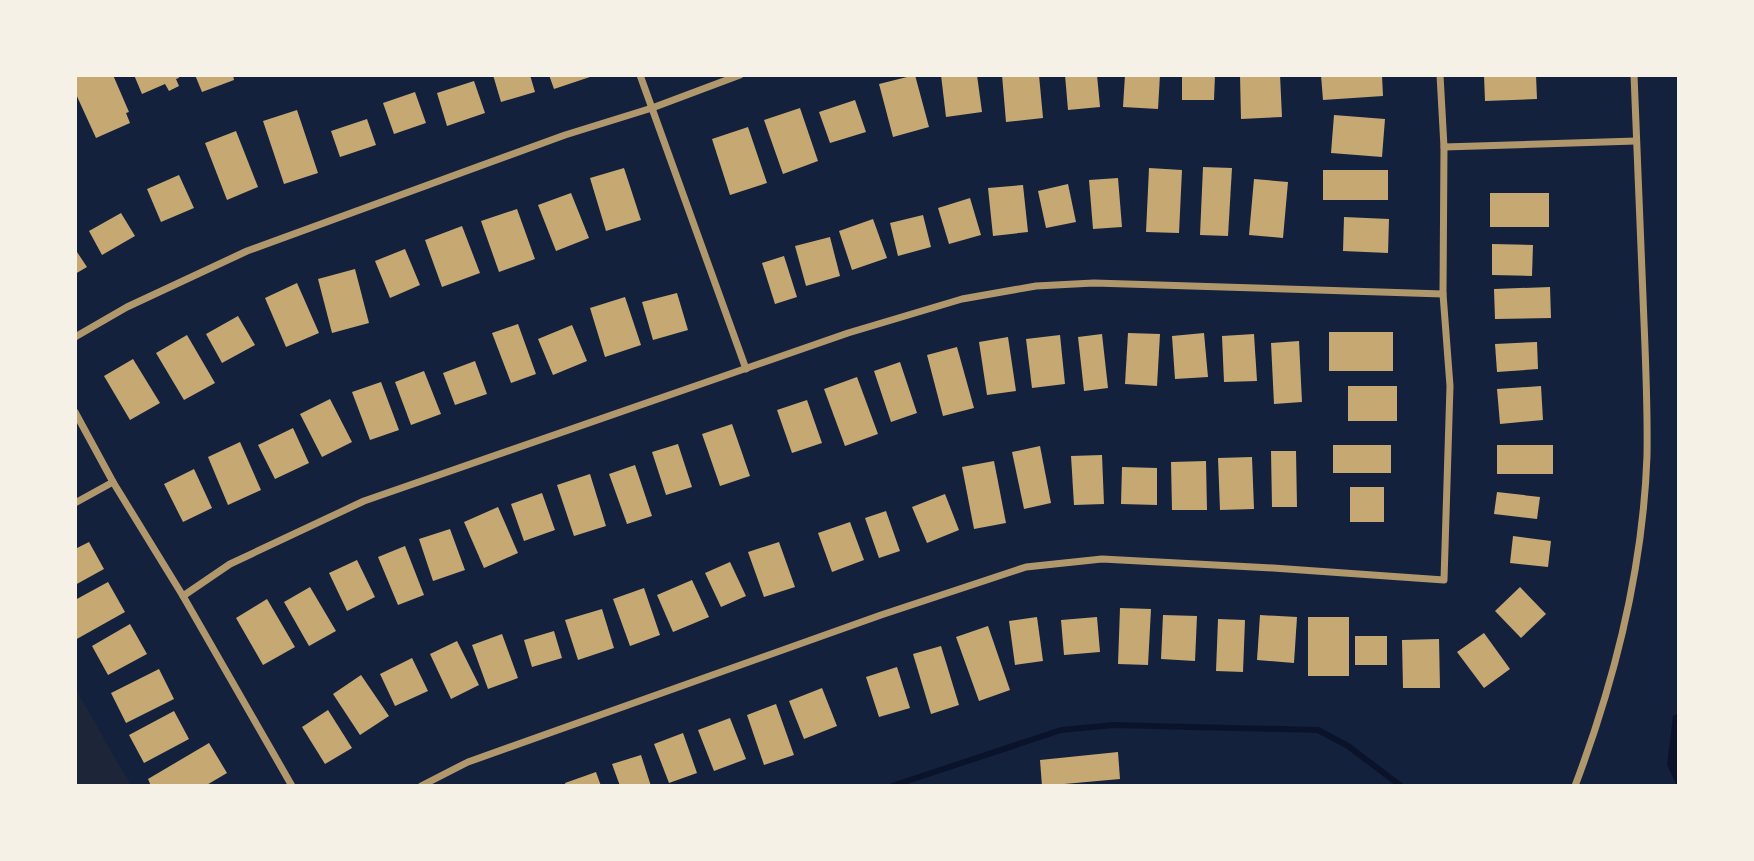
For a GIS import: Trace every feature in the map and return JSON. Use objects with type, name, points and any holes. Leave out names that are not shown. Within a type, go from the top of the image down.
[{"type":"street","points":[[640,75],[746,369]]},
{"type":"street","points":[[75,337],[127,307],[247,251],[565,135],[652,108],[740,75]]},
{"type":"street","points":[[421,786],[468,762],[881,615],[1026,567],[1102,559],[1444,580],[1450,386],[1443,294],[1444,148],[1440,75]]},
{"type":"street","points":[[1575,786],[1616,663],[1633,582],[1644,499],[1647,390],[1634,75]]},
{"type":"street","points":[[1444,148],[1636,141]]},
{"type":"street","points":[[183,596],[230,564],[364,501],[848,333],[962,299],[1036,286],[1094,283],[1443,294]]},
{"type":"street","points":[[75,412],[113,482],[183,596],[292,786]]},
{"type":"street","points":[[75,503],[113,482]]},
{"type":"shaded area","points":[[75,688],[131,786],[75,786]]},
{"type":"shaded area","points":[[1679,713],[1677,786],[1667,765],[1673,716]]},
{"type":"building","points":[[75,75],[113,75],[129,112],[126,113],[130,123],[96,138],[75,92]]},
{"type":"building","points":[[134,75],[178,75],[179,78],[176,79],[179,86],[169,91],[165,84],[142,94]]},
{"type":"building","points":[[195,75],[233,75],[234,80],[202,92]]},
{"type":"building","points":[[493,75],[530,75],[535,92],[501,102]]},
{"type":"building","points":[[549,75],[593,75],[593,76],[554,89]]},
{"type":"building","points":[[915,75],[929,127],[893,137],[879,84]]},
{"type":"building","points":[[941,75],[977,75],[982,112],[946,117]]},
{"type":"building","points":[[1002,75],[1039,75],[1043,118],[1006,122]]},
{"type":"building","points":[[1065,75],[1097,75],[1100,107],[1068,110]]},
{"type":"building","points":[[1125,75],[1160,75],[1158,109],[1123,107]]},
{"type":"building","points":[[1182,75],[1215,75],[1214,100],[1182,100]]},
{"type":"building","points":[[1240,75],[1280,75],[1282,117],[1241,119]]},
{"type":"building","points":[[1321,75],[1382,75],[1383,96],[1323,100]]},
{"type":"building","points":[[1484,75],[1536,75],[1537,99],[1485,101]]},
{"type":"building","points":[[474,81],[485,113],[447,126],[437,93]]},
{"type":"building","points":[[415,92],[426,123],[394,134],[383,103]]},
{"type":"building","points":[[855,100],[866,132],[830,143],[819,112]]},
{"type":"building","points":[[800,108],[818,161],[783,174],[764,120]]},
{"type":"building","points":[[297,110],[318,173],[284,184],[263,121]]},
{"type":"building","points":[[1334,115],[1385,119],[1382,157],[1331,153]]},
{"type":"building","points":[[367,119],[376,145],[340,157],[331,131]]},
{"type":"building","points":[[748,127],[767,183],[730,195],[712,139]]},
{"type":"building","points":[[236,131],[258,187],[227,200],[205,143]]},
{"type":"building","points":[[1203,167],[1232,168],[1228,236],[1200,235]]},
{"type":"building","points":[[624,168],[641,220],[606,231],[590,178]]},
{"type":"building","points":[[1149,168],[1182,170],[1179,233],[1146,232]]},
{"type":"building","points":[[1323,170],[1388,170],[1388,200],[1323,200]]},
{"type":"building","points":[[179,175],[194,208],[161,222],[147,189]]},
{"type":"building","points":[[1118,178],[1122,227],[1093,229],[1089,180]]},
{"type":"building","points":[[1254,179],[1288,182],[1283,238],[1249,235]]},
{"type":"building","points":[[1068,184],[1076,222],[1046,228],[1038,191]]},
{"type":"building","points":[[1023,185],[1028,232],[993,236],[988,188]]},
{"type":"building","points":[[571,193],[589,238],[556,251],[538,205]]},
{"type":"building","points":[[1490,193],[1549,193],[1549,227],[1490,227]]},
{"type":"building","points":[[970,198],[981,235],[949,244],[938,208]]},
{"type":"building","points":[[517,209],[535,259],[499,272],[481,221]]},
{"type":"building","points":[[121,213],[135,236],[102,255],[89,231]]},
{"type":"building","points":[[923,215],[931,247],[898,256],[890,223]]},
{"type":"building","points":[[1344,217],[1389,219],[1388,253],[1343,251]]},
{"type":"building","points":[[873,219],[887,258],[852,270],[839,231]]},
{"type":"building","points":[[462,226],[480,273],[442,287],[425,240]]},
{"type":"building","points":[[830,237],[840,276],[806,286],[795,246]]},
{"type":"building","points":[[1492,244],[1533,245],[1532,276],[1492,275]]},
{"type":"building","points":[[75,249],[87,267],[75,274]]},
{"type":"building","points":[[405,249],[420,285],[390,298],[375,261]]},
{"type":"building","points":[[784,256],[797,297],[775,304],[762,263]]},
{"type":"building","points":[[355,269],[369,323],[332,333],[318,279]]},
{"type":"building","points":[[297,283],[319,333],[286,347],[265,298]]},
{"type":"building","points":[[1550,287],[1551,318],[1495,319],[1494,289]]},
{"type":"building","points":[[677,293],[688,330],[653,340],[642,302]]},
{"type":"building","points":[[625,297],[641,345],[605,357],[590,308]]},
{"type":"building","points":[[238,316],[255,345],[222,363],[206,334]]},
{"type":"building","points":[[518,324],[536,374],[511,383],[492,333]]},
{"type":"building","points":[[572,325],[587,361],[553,375],[538,339]]},
{"type":"building","points":[[1329,332],[1393,332],[1393,371],[1329,371]]},
{"type":"building","points":[[1128,333],[1160,334],[1157,386],[1125,384]]},
{"type":"building","points":[[1204,333],[1208,377],[1175,379],[1172,336]]},
{"type":"building","points":[[1102,334],[1108,388],[1084,391],[1078,337]]},
{"type":"building","points":[[1254,334],[1257,381],[1224,382],[1222,336]]},
{"type":"building","points":[[187,335],[215,383],[184,400],[156,353]]},
{"type":"building","points":[[1060,335],[1065,384],[1032,388],[1026,339]]},
{"type":"building","points":[[1008,337],[1016,391],[987,395],[979,342]]},
{"type":"building","points":[[1299,341],[1302,402],[1274,404],[1271,343]]},
{"type":"building","points":[[1537,342],[1538,369],[1497,372],[1495,344]]},
{"type":"building","points":[[957,347],[974,408],[943,416],[927,355]]},
{"type":"building","points":[[133,359],[160,403],[130,420],[104,376]]},
{"type":"building","points":[[475,361],[487,394],[455,405],[443,373]]},
{"type":"building","points":[[900,362],[917,413],[891,422],[874,371]]},
{"type":"building","points":[[424,371],[441,414],[411,425],[395,382]]},
{"type":"building","points":[[857,377],[878,434],[845,446],[824,389]]},
{"type":"building","points":[[381,382],[399,430],[370,440],[352,392]]},
{"type":"building","points":[[1348,386],[1397,386],[1397,421],[1348,421]]},
{"type":"building","points":[[1541,386],[1543,420],[1500,424],[1497,389]]},
{"type":"building","points":[[330,399],[352,442],[322,457],[300,414]]},
{"type":"building","points":[[807,400],[822,443],[792,453],[777,410]]},
{"type":"building","points":[[732,424],[750,476],[720,486],[702,434]]},
{"type":"building","points":[[293,428],[309,463],[275,479],[258,445]]},
{"type":"building","points":[[240,442],[261,490],[228,505],[208,457]]},
{"type":"building","points":[[678,444],[692,487],[666,495],[652,452]]},
{"type":"building","points":[[1333,445],[1391,445],[1391,473],[1333,473]]},
{"type":"building","points":[[1497,445],[1553,445],[1553,474],[1497,474]]},
{"type":"building","points":[[1040,446],[1051,503],[1024,509],[1012,452]]},
{"type":"building","points":[[1271,451],[1296,451],[1297,507],[1272,507]]},
{"type":"building","points":[[1102,455],[1104,504],[1074,505],[1071,456]]},
{"type":"building","points":[[1252,457],[1254,509],[1220,510],[1218,458]]},
{"type":"building","points":[[994,461],[1006,523],[974,529],[962,467]]},
{"type":"building","points":[[1206,461],[1207,510],[1172,510],[1171,462]]},
{"type":"building","points":[[635,465],[652,516],[627,524],[609,474]]},
{"type":"building","points":[[1122,467],[1157,468],[1157,505],[1121,504]]},
{"type":"building","points":[[194,469],[212,508],[183,522],[164,484]]},
{"type":"building","points":[[590,474],[606,526],[574,536],[557,485]]},
{"type":"building","points":[[1350,487],[1384,487],[1384,522],[1350,522]]},
{"type":"building","points":[[1497,492],[1540,497],[1537,519],[1494,514]]},
{"type":"building","points":[[542,493],[555,530],[524,541],[511,504]]},
{"type":"building","points":[[945,494],[959,530],[927,543],[912,507]]},
{"type":"building","points":[[498,507],[518,553],[484,568],[464,522]]},
{"type":"building","points":[[886,511],[900,551],[879,558],[865,518]]},
{"type":"building","points":[[850,522],[864,560],[832,572],[818,533]]},
{"type":"building","points":[[450,529],[465,570],[433,581],[419,539]]},
{"type":"building","points":[[1513,536],[1551,541],[1548,567],[1510,563]]},
{"type":"building","points":[[89,542],[104,569],[75,585],[75,549]]},
{"type":"building","points":[[779,542],[795,587],[764,597],[748,552]]},
{"type":"building","points":[[405,546],[424,595],[398,605],[378,557]]},
{"type":"building","points":[[357,560],[375,597],[347,611],[329,573]]},
{"type":"building","points":[[730,562],[746,596],[721,607],[705,573]]},
{"type":"building","points":[[692,580],[709,617],[673,632],[657,595]]},
{"type":"building","points":[[108,582],[125,612],[75,640],[75,600]]},
{"type":"building","points":[[310,587],[336,631],[309,646],[284,602]]},
{"type":"building","points":[[1520,587],[1546,614],[1521,638],[1495,611]]},
{"type":"building","points":[[644,588],[660,635],[630,646],[613,599]]},
{"type":"building","points":[[267,599],[295,647],[263,665],[236,618]]},
{"type":"building","points":[[1120,608],[1151,609],[1148,665],[1118,664]]},
{"type":"building","points":[[602,609],[614,648],[578,660],[565,620]]},
{"type":"building","points":[[1163,615],[1197,616],[1195,661],[1161,659]]},
{"type":"building","points":[[1260,615],[1297,617],[1294,663],[1257,660]]},
{"type":"building","points":[[1037,617],[1043,661],[1015,665],[1009,621]]},
{"type":"building","points":[[1097,617],[1100,652],[1064,655],[1061,620]]},
{"type":"building","points":[[1308,617],[1349,617],[1349,676],[1308,676]]},
{"type":"building","points":[[1218,619],[1245,620],[1243,672],[1216,671]]},
{"type":"building","points":[[130,624],[147,654],[108,675],[92,646]]},
{"type":"building","points":[[988,626],[1010,690],[979,701],[956,637]]},
{"type":"building","points":[[554,631],[562,658],[532,667],[524,640]]},
{"type":"building","points":[[1484,633],[1510,669],[1484,688],[1457,652]]},
{"type":"building","points":[[502,634],[518,678],[488,689],[472,645]]},
{"type":"building","points":[[1355,636],[1387,636],[1387,665],[1355,665]]},
{"type":"building","points":[[1439,639],[1440,688],[1403,688],[1402,640]]},
{"type":"building","points":[[457,641],[479,685],[451,699],[430,654]]},
{"type":"building","points":[[941,646],[959,705],[931,714],[913,654]]},
{"type":"building","points":[[412,658],[428,691],[395,706],[380,674]]},
{"type":"building","points":[[897,667],[910,708],[879,717],[866,677]]},
{"type":"building","points":[[159,669],[174,699],[126,723],[111,693]]},
{"type":"building","points":[[361,675],[389,716],[360,735],[333,694]]},
{"type":"building","points":[[822,688],[837,726],[804,739],[789,701]]},
{"type":"building","points":[[776,704],[794,755],[764,765],[747,715]]},
{"type":"building","points":[[328,710],[352,748],[325,764],[302,727]]},
{"type":"building","points":[[174,711],[189,739],[144,763],[129,735]]},
{"type":"building","points":[[730,718],[746,759],[714,771],[698,730]]},
{"type":"building","points":[[683,733],[697,773],[669,783],[654,744]]},
{"type":"building","points":[[209,743],[227,773],[205,786],[151,786],[148,779]]},
{"type":"building","points":[[1118,752],[1120,779],[1042,786],[1040,760]]},
{"type":"building","points":[[641,755],[651,786],[620,786],[612,764]]},
{"type":"building","points":[[596,772],[601,786],[566,786],[565,783]]},
{"type":"waterway","points":[[892,786],[1061,730],[1113,725],[1318,730],[1348,746],[1401,786]]}]
